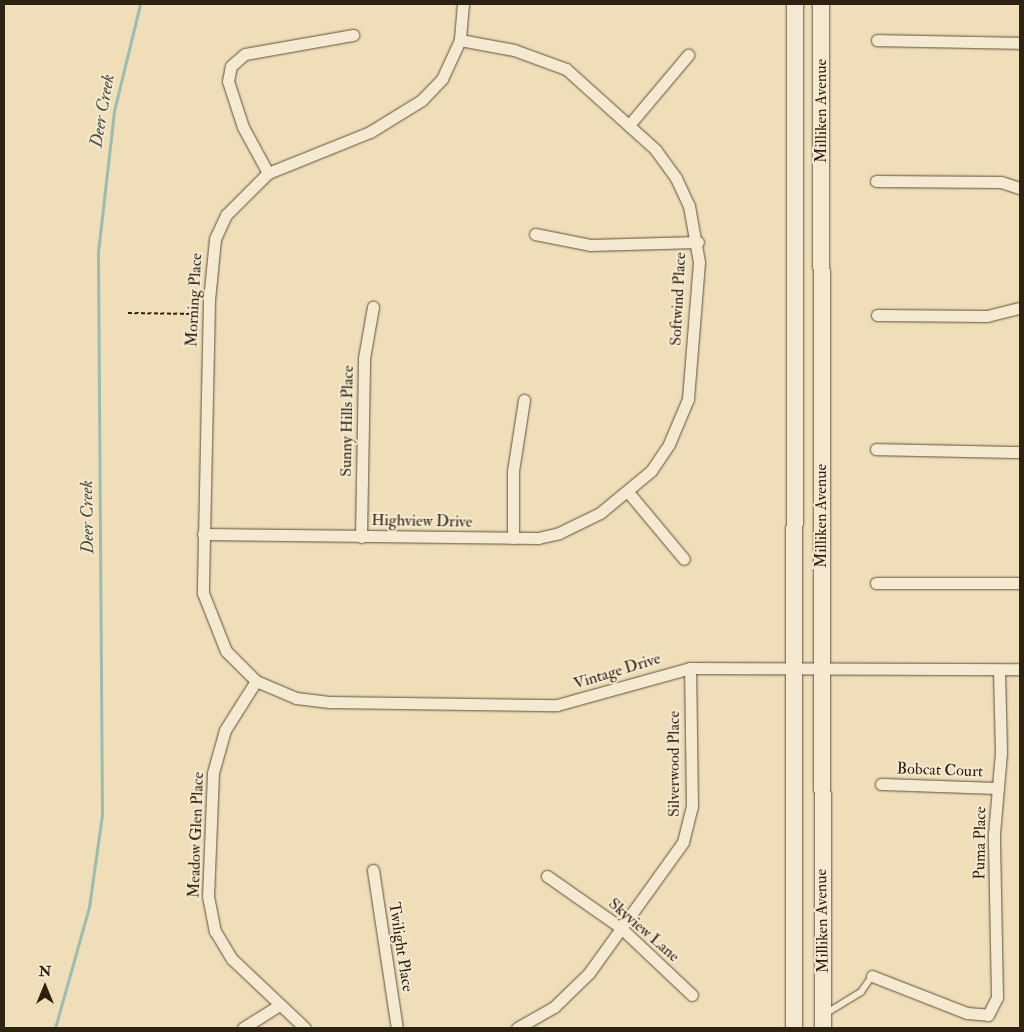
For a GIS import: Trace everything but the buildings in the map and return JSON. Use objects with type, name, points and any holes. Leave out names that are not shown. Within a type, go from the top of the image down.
[{"type":"main road","name":"Milliken Avenue","points":[[794,1028],[796,667],[795,4]]},
{"type":"main road","name":"Milliken Avenue","points":[[822,4],[820,668],[823,1022]]},
{"type":"street","name":"Morning Place","points":[[256,681],[226,651],[212,622],[203,593],[209,314],[215,239],[226,215],[268,173],[370,132],[409,111],[442,78],[460,40],[463,4]]},
{"type":"street","points":[[268,173],[242,127],[228,81],[231,66],[245,54],[353,35]]},
{"type":"street","name":"Softwind Place","points":[[460,40],[552,62],[572,74],[629,125],[676,178],[698,242],[688,399],[669,444],[628,492]]},
{"type":"street","points":[[877,40],[1020,43]]},
{"type":"street","points":[[629,125],[688,56]]},
{"type":"street","points":[[876,181],[1001,182],[1020,188]]},
{"type":"street","points":[[535,234],[590,245],[698,242]]},
{"type":"street","name":"Sunny Hills Place","points":[[361,537],[364,358],[373,307]]},
{"type":"street","points":[[877,315],[987,316],[1020,308]]},
{"type":"street","points":[[513,538],[513,470],[524,400]]},
{"type":"street","points":[[876,449],[1020,452]]},
{"type":"street","points":[[628,492],[684,559]]},
{"type":"street","name":"Highview Drive","points":[[203,534],[513,538],[559,534],[628,492]]},
{"type":"street","points":[[876,583],[1020,583]]},
{"type":"street","name":"Vintage Drive","points":[[256,681],[296,698],[331,702],[557,705],[690,668],[1020,669]]},
{"type":"street","name":"Silverwood Place","points":[[517,1028],[572,992],[670,864],[691,825],[690,668]]},
{"type":"street","name":"Puma Place","points":[[872,976],[939,1005],[988,1014],[997,997],[994,834],[998,788],[999,670]]},
{"type":"street","name":"Meadow Glen Place","points":[[256,681],[225,730],[214,773],[208,896],[215,931],[228,952],[278,1006],[305,1028]]},
{"type":"street","name":"Bobcat Court","points":[[881,784],[998,788]]},
{"type":"street","name":"Twilight Place","points":[[373,870],[397,1028]]},
{"type":"street","name":"Skyview Lane","points":[[547,876],[620,927],[692,995]]},
{"type":"street","points":[[243,1028],[278,1006]]},
{"type":"lane","points":[[823,1022],[861,992],[872,976]]},
{"type":"path","points":[[128,313],[209,314]]},
{"type":"waterway","name":"Deer Creek","points":[[55,1028],[89,907],[102,815],[98,252],[114,111],[140,4]]}]
